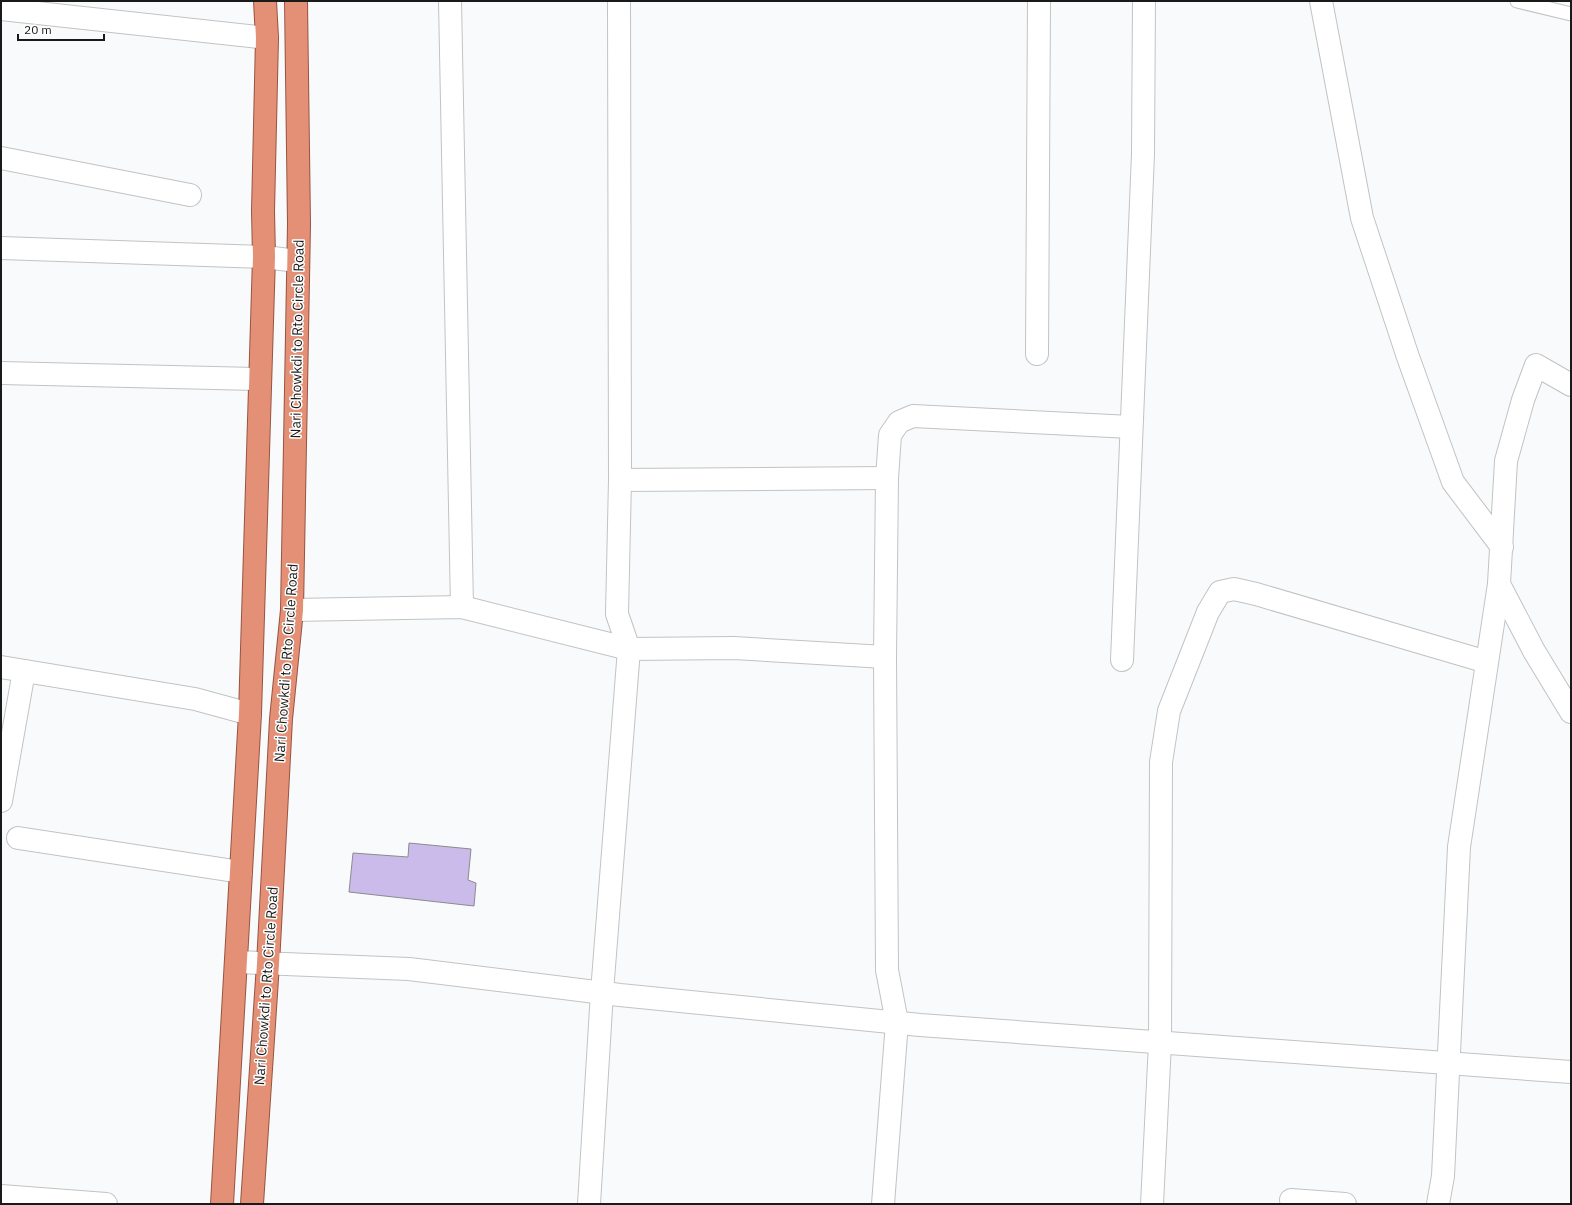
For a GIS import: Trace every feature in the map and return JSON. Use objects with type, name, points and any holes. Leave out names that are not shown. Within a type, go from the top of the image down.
[{"type":"highway","points":[[222,1204],[250,714],[264,257],[267,38],[265,1]]},
{"type":"highway","name":"Nari Chowkdi to Rto Circle Road","points":[[252,1204],[268,964],[281,719],[292,610],[298,261],[296,1]]},
{"type":"street","points":[[450,1],[462,606]]},
{"type":"street","points":[[589,1204],[602,992],[629,649],[617,614],[620,480],[619,1]]},
{"type":"street","points":[[1037,354],[1039,1]]},
{"type":"street","points":[[1122,660],[1143,154],[1144,1]]},
{"type":"street","points":[[1320,1],[1362,218],[1408,357],[1453,482],[1502,547]]},
{"type":"street","points":[[1,9],[267,38]]},
{"type":"street","points":[[1,158],[190,195]]},
{"type":"street","points":[[1,248],[264,257],[298,261]]},
{"type":"street","points":[[1438,1204],[1443,1176],[1459,847],[1499,584],[1506,461],[1523,400],[1536,365],[1571,385]]},
{"type":"street","points":[[1,373],[260,379]]},
{"type":"street","points":[[883,1204],[897,1022],[887,970],[885,657],[887,478],[890,435],[898,422],[913,416],[1131,427]]},
{"type":"street","points":[[620,480],[887,478]]},
{"type":"street","points":[[1499,584],[1534,652],[1571,712]]},
{"type":"street","points":[[1152,1204],[1160,1043],[1161,762],[1169,711],[1208,612],[1220,592],[1234,589],[1256,594],[1487,662]]},
{"type":"street","points":[[292,610],[462,606],[629,649],[734,648],[885,657]]},
{"type":"street","points":[[1,667],[195,699],[250,714]]},
{"type":"street","points":[[1,801],[24,671]]},
{"type":"street","points":[[18,838],[241,872]]},
{"type":"street","points":[[236,962],[409,969],[602,992],[897,1022],[1160,1043],[1571,1072]]},
{"type":"street","points":[[1,1196],[106,1204]]},
{"type":"street","points":[[1291,1200],[1344,1204]]},
{"type":"lane","points":[[1517,1],[1571,14]]},
{"type":"building","points":[[409,843],[471,849],[468,880],[476,883],[474,906],[349,892],[353,853],[408,857]]}]
